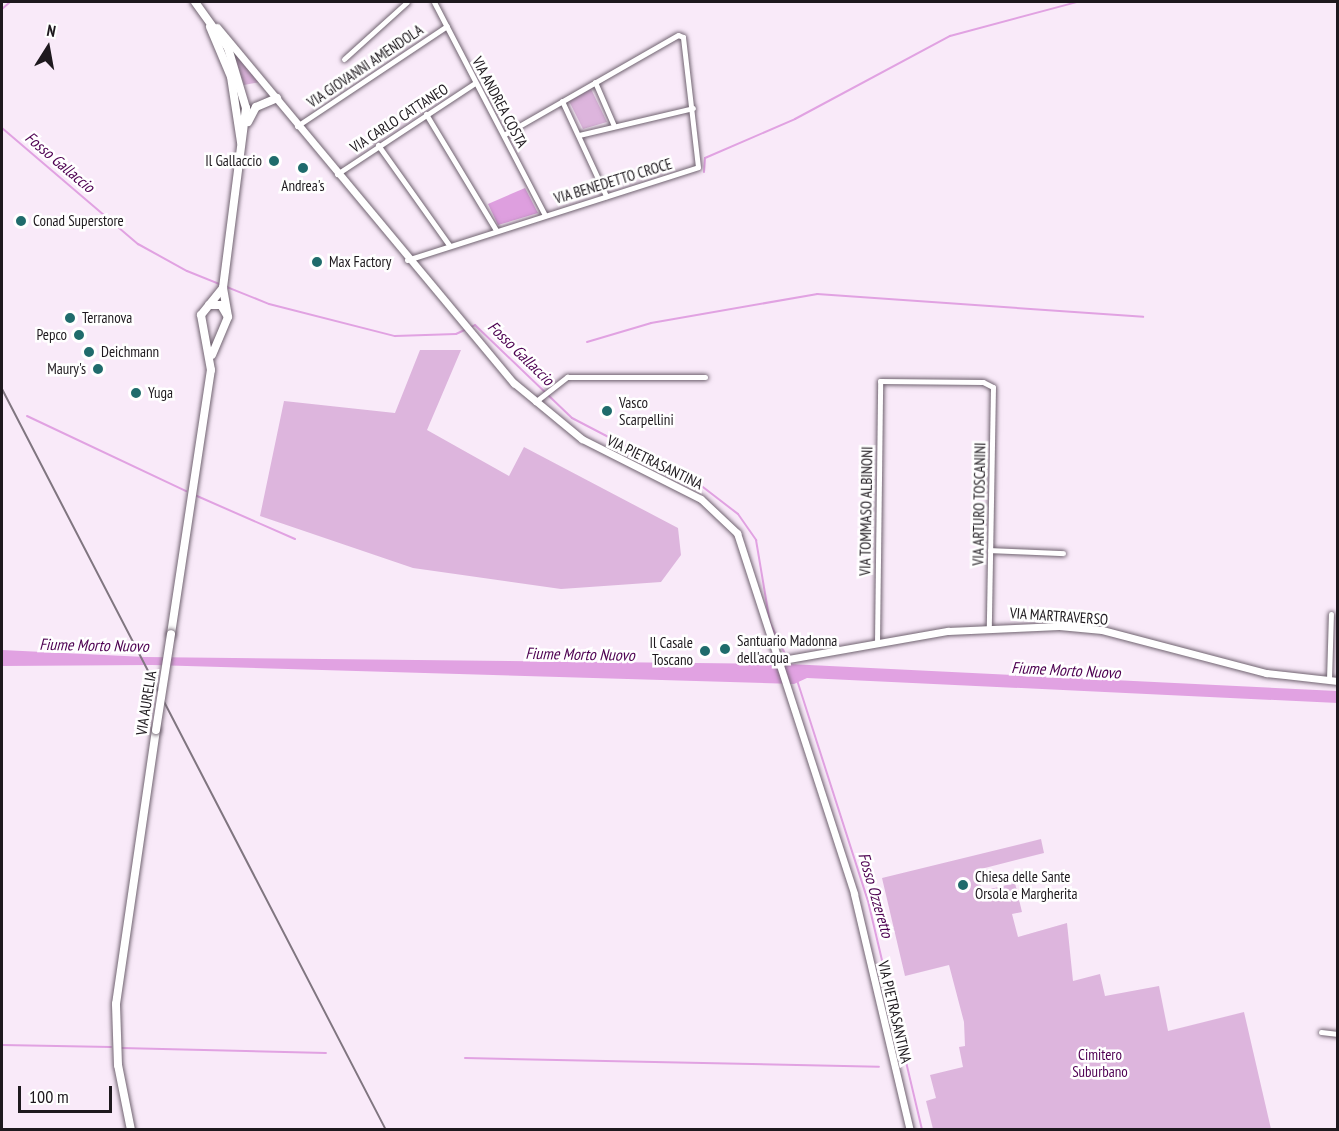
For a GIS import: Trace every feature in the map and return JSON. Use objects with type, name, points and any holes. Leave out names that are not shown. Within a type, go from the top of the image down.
[{"type":"main road","points":[[194,2],[213,23],[241,82],[246,130]]},
{"type":"main road","points":[[194,2],[228,65],[242,159]]},
{"type":"main road","points":[[223,288],[201,315],[205,327],[223,328],[228,315],[223,288],[246,130],[254,109],[276,98]]},
{"type":"main road","points":[[209,305],[221,306],[228,315]]},
{"type":"main road","name":"VIA AURELIA","points":[[205,327],[211,357]]},
{"type":"main road","name":"VIA AURELIA","points":[[132,1130],[116,1040],[131,880],[171,634],[211,357],[223,328]]},
{"type":"street","points":[[344,59],[407,2]]},
{"type":"street","name":"VIA ANDREA COSTA","points":[[434,2],[475,83],[505,134],[545,215]]},
{"type":"street","name":"VIA PIETRASANTINA","points":[[213,23],[471,336],[535,402],[582,440],[684,488],[723,517],[743,545],[854,894],[910,1130]]},
{"type":"street","name":"VIA GIOVANNI AMENDOLA","points":[[297,126],[447,26]]},
{"type":"street","name":"VIA BENEDETTO CROCE","points":[[407,260],[698,167],[693,108],[681,35],[595,82]]},
{"type":"street","points":[[505,134],[595,82],[614,126]]},
{"type":"street","name":"VIA CARLO CATTANEO","points":[[337,174],[475,83]]},
{"type":"street","points":[[562,101],[606,196]]},
{"type":"street","points":[[579,135],[693,108]]},
{"type":"street","points":[[426,114],[496,230]]},
{"type":"street","points":[[378,146],[449,245]]},
{"type":"street","points":[[535,402],[549,388],[567,377],[705,377]]},
{"type":"street","name":"VIA TOMMASO ALBINONI","points":[[877,642],[880,381],[991,384]]},
{"type":"street","name":"VIA ARTURO TOSCANINI","points":[[989,626],[991,384]]},
{"type":"street","points":[[990,550],[1063,553]]},
{"type":"street","points":[[1329,680],[1331,614]]},
{"type":"street","name":"VIA MARTRAVERSO","points":[[779,662],[877,642],[989,626],[1102,630],[1216,662],[1338,681]]},
{"type":"street","points":[[1321,1032],[1338,1034]]},
{"type":"green space","points":[[233,51],[260,82],[244,85]]},
{"type":"green space","points":[[591,89],[607,122],[583,129],[569,101]]},
{"type":"green space","points":[[420,350],[461,350],[427,430],[509,476],[524,447],[678,528],[681,555],[661,582],[561,589],[413,568],[260,516],[284,401],[395,413]]},
{"type":"green space","name":"Cimitero Suburbano","points":[[1041,839],[1044,853],[977,870],[982,891],[1015,883],[1022,912],[1012,914],[1018,937],[1067,923],[1073,981],[1100,974],[1105,996],[1159,986],[1168,1031],[1244,1012],[1271,1129],[933,1129],[926,1101],[936,1098],[930,1075],[963,1067],[959,1047],[965,1046],[964,1022],[949,965],[905,976],[882,878]]},
{"type":"shaded area","points":[[525,188],[538,213],[498,225],[488,204]]},
{"type":"shaded area","points":[[2,650],[145,657],[789,664],[1337,691],[1338,703],[807,678],[794,684],[152,665],[2,666]]},
{"type":"waterway","points":[[2,9],[10,2]]},
{"type":"waterway","points":[[704,172],[705,158],[795,119],[950,36],[1077,2]]},
{"type":"waterway","name":"Fosso Gallaccio","points":[[2,128],[138,244],[187,271],[269,304],[395,336],[456,334],[475,325],[572,418],[699,484],[738,514],[756,540],[770,623],[786,656]]},
{"type":"waterway","points":[[587,342],[651,323],[817,294],[1143,317]]},
{"type":"waterway","points":[[27,416],[186,491]]},
{"type":"waterway","points":[[197,496],[295,539]]},
{"type":"waterway","name":"Fosso Ozzeretto","points":[[797,680],[868,901],[922,1130]]},
{"type":"waterway","points":[[2,1045],[111,1047]]},
{"type":"waterway","points":[[121,1048],[326,1053]]},
{"type":"waterway","points":[[465,1058],[879,1067]]},
{"type":"railway","points":[[2,389],[386,1130]]},
{"type":"place","name":"Il Gallaccio","points":[[274,161]]},
{"type":"place","name":"Andrea's","points":[[303,168]]},
{"type":"place","name":"Conad Superstore","points":[[21,221]]},
{"type":"place","name":"Max Factory","points":[[317,262]]},
{"type":"place","name":"Terranova","points":[[70,318]]},
{"type":"place","name":"Pepco","points":[[79,335]]},
{"type":"place","name":"Deichmann","points":[[89,352]]},
{"type":"place","name":"Maury's","points":[[98,369]]},
{"type":"place","name":"Yuga","points":[[136,393]]},
{"type":"place","name":"Vasco Scarpellini","points":[[607,411]]},
{"type":"place","name":"Santuario Madonna dell'acqua","points":[[725,649]]},
{"type":"place","name":"Il Casale Toscano","points":[[705,651]]},
{"type":"place","name":"Chiesa delle Sante Orsola e Margherita","points":[[963,885]]},
{"type":"water label","name":"Fiume Morto Nuovo","points":[[94,645]]},
{"type":"water label","name":"Fiume Morto Nuovo","points":[[580,654]]},
{"type":"water label","name":"Fiume Morto Nuovo","points":[[1066,670]]}]
